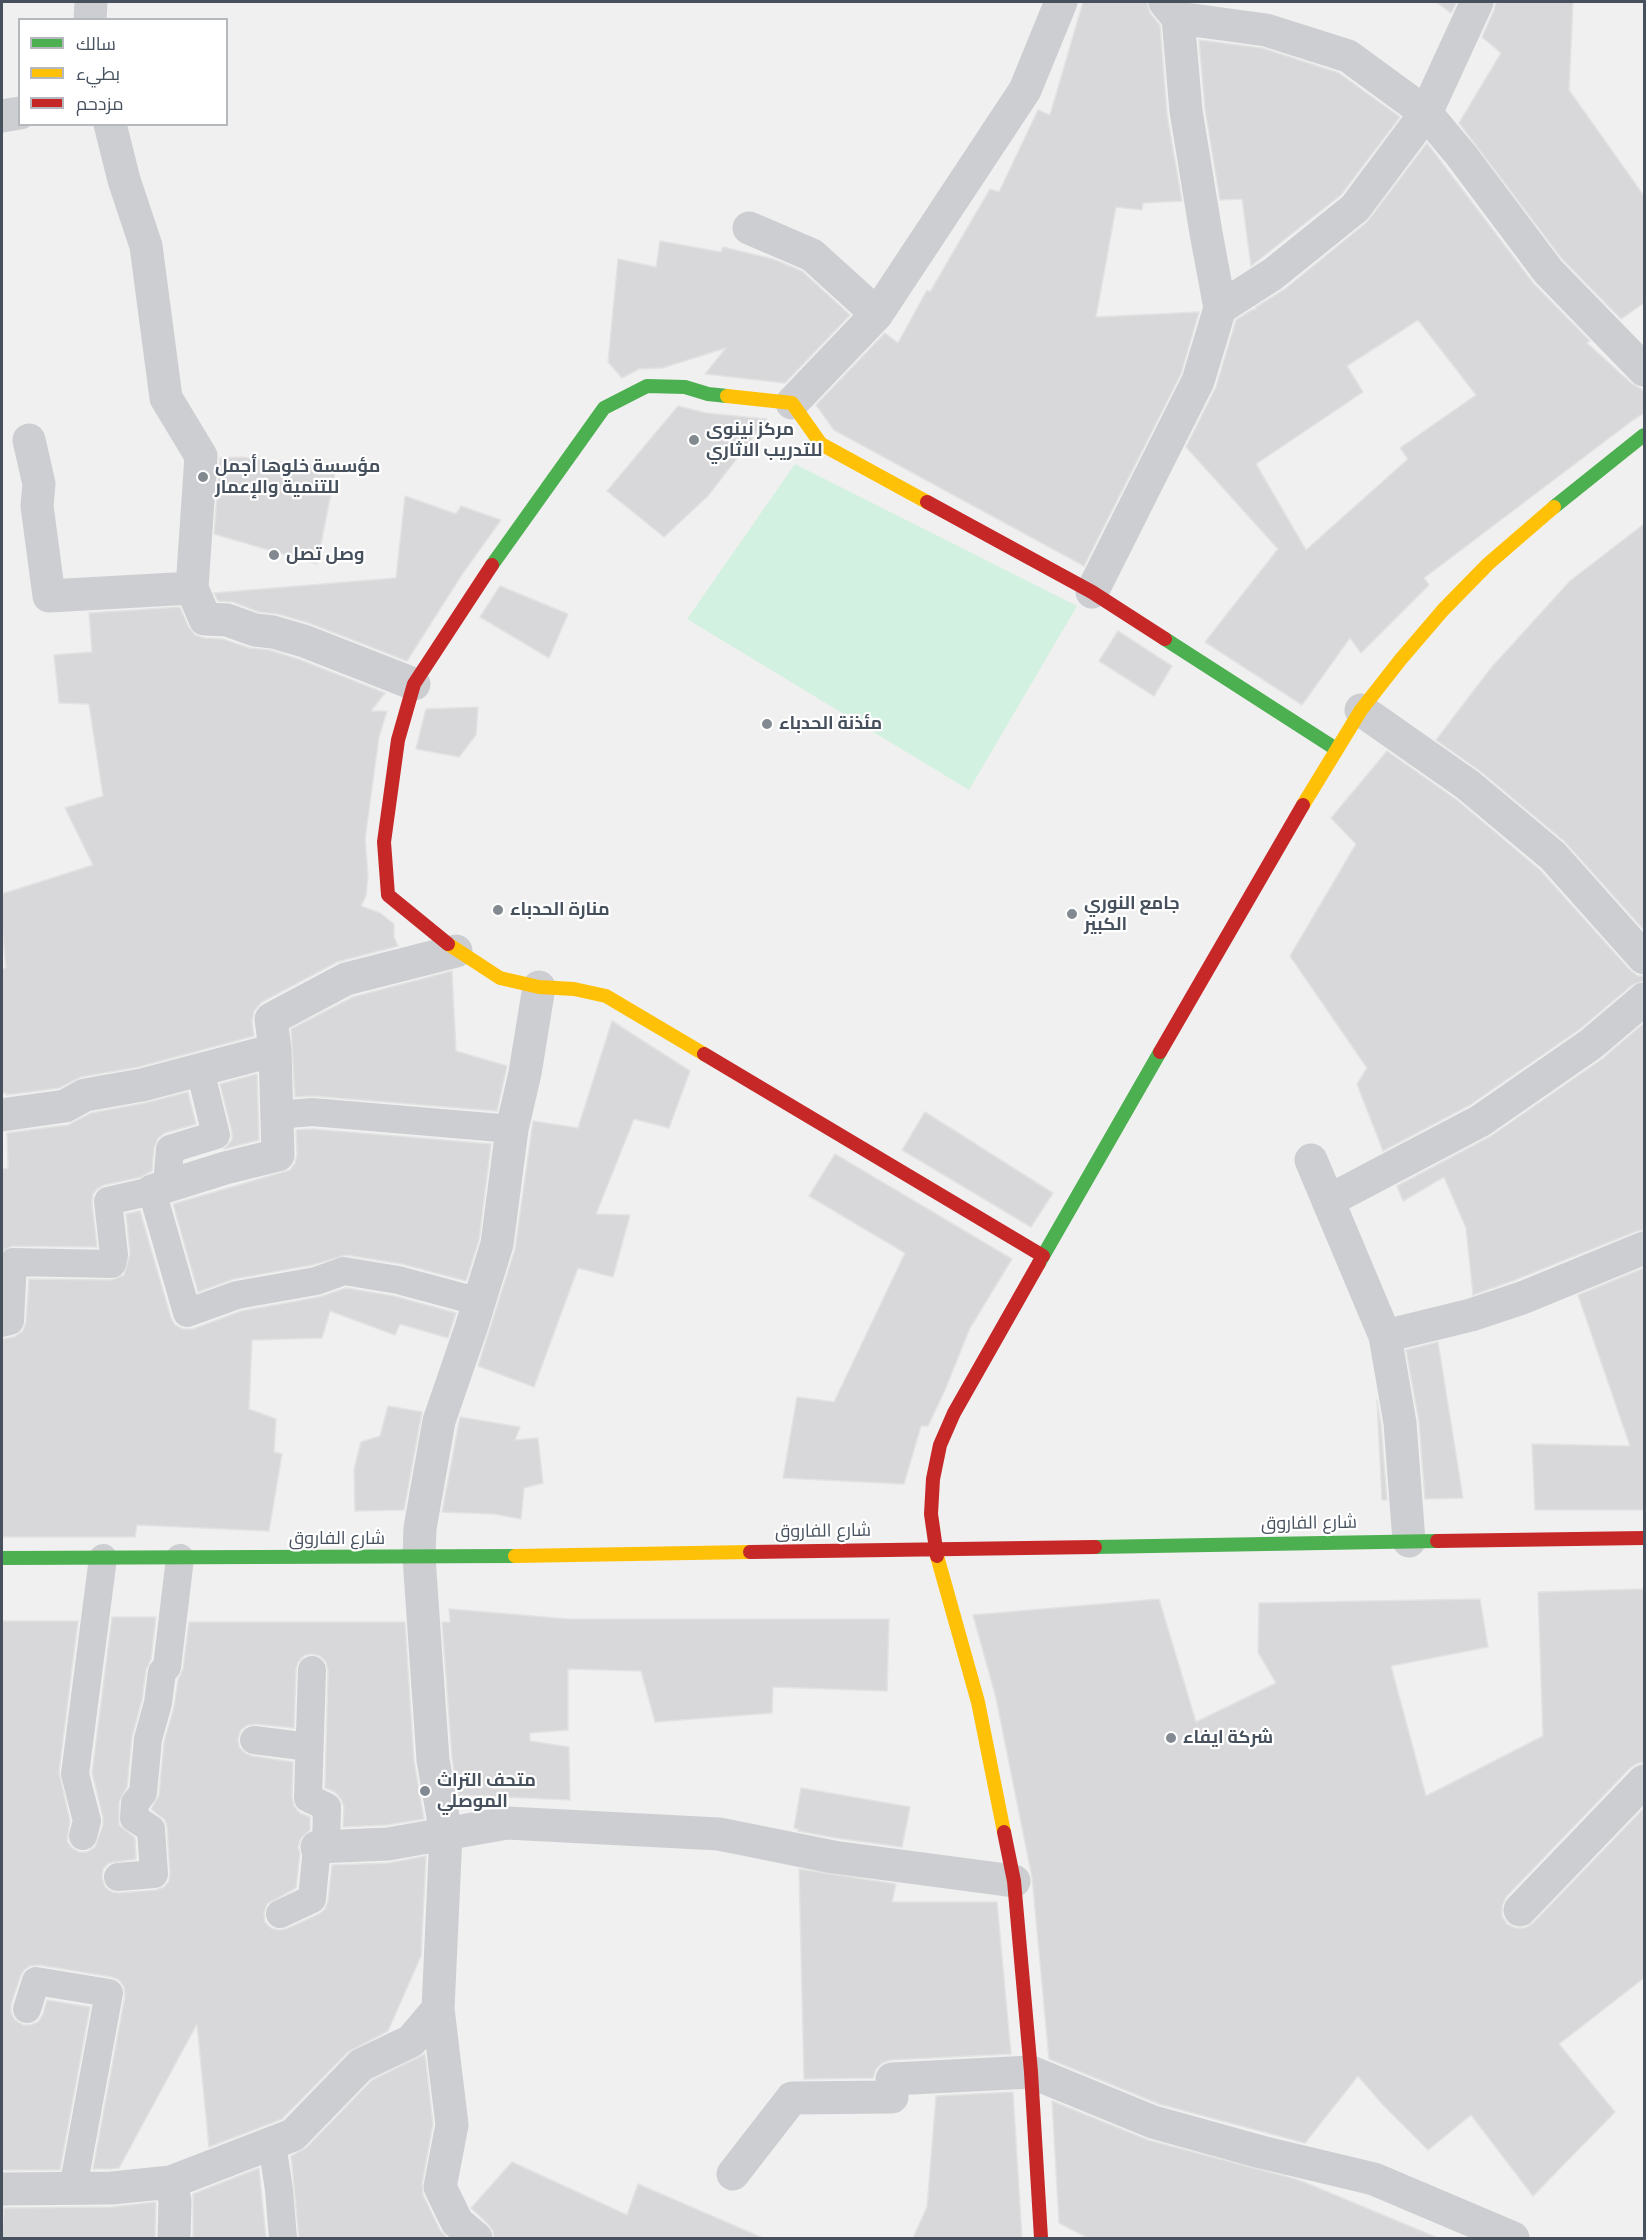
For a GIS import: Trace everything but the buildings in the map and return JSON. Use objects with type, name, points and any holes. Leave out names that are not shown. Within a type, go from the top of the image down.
[{"type":"main road","points":[[1043,1256],[606,996],[574,989],[540,987],[500,978],[456,951],[388,895],[384,842],[398,740],[414,684],[479,583],[604,408],[647,386],[685,387],[708,394],[792,403],[821,444],[1092,592],[1336,749]]},
{"type":"main road","points":[[1041,2238],[1031,2072],[1014,1881],[978,1702],[935,1548],[931,1514],[933,1479],[940,1445],[954,1413],[1043,1256],[1336,749],[1361,710],[1443,610],[1488,564],[1582,483],[1644,435]]},
{"type":"main road","name":"شارع الفاروق","points":[[2,1558],[419,1557],[1644,1538]]},
{"type":"street","points":[[90,18],[91,2]]},
{"type":"street","points":[[792,403],[877,314],[1025,90],[1061,2]]},
{"type":"street","points":[[1220,308],[1273,274],[1355,208],[1426,113],[1477,2]]},
{"type":"street","points":[[1092,592],[1198,381],[1220,308],[1186,111],[1172,10],[1266,30],[1348,56],[1426,113],[1461,155],[1548,271],[1644,370]]},
{"type":"street","points":[[2,116],[18,113]]},
{"type":"street","points":[[110,126],[124,180],[146,246],[166,398],[201,456],[192,588],[205,619],[227,620],[255,630],[273,632],[304,641],[414,684]]},
{"type":"street","points":[[749,228],[812,255],[877,314]]},
{"type":"street","points":[[29,440],[39,484],[37,506],[49,596],[192,588]]},
{"type":"street","points":[[1361,710],[1468,785],[1545,849],[1644,957]]},
{"type":"street","points":[[160,1188],[278,1155],[275,1050],[271,1019],[346,979],[456,951]]},
{"type":"street","points":[[476,2238],[457,2222],[440,2187],[452,2125],[438,2009],[446,1834],[433,1760],[419,1557],[420,1528],[439,1421],[480,1302],[497,1244],[512,1129],[525,1073],[540,987]]},
{"type":"street","points":[[1328,1201],[1480,1121],[1591,1044],[1644,999]]},
{"type":"street","points":[[2,1115],[65,1106],[85,1095],[142,1085],[275,1050]]},
{"type":"street","points":[[1311,1160],[1385,1336],[1400,1423],[1409,1541]]},
{"type":"street","points":[[1385,1336],[1471,1315],[1522,1298],[1644,1248]]},
{"type":"street","points":[[1520,1910],[1644,1781]]},
{"type":"street","points":[[321,1847],[388,1844],[507,1823],[719,1834],[833,1857],[1014,1881]]},
{"type":"street","points":[[2,2189],[112,2188],[171,2182],[293,2135],[361,2066],[411,2041],[438,2009]]},
{"type":"street","points":[[733,2174],[792,2098],[892,2097],[892,2079],[1031,2072],[1153,2122],[1261,2152],[1374,2178],[1513,2238]]},
{"type":"street","points":[[171,2182],[175,2201],[174,2238]]},
{"type":"lane","points":[[200,1070],[216,1135],[170,1149],[160,1188],[187,1313],[237,1295],[316,1281],[344,1271],[398,1280],[480,1302]]},
{"type":"lane","points":[[277,1114],[312,1112],[512,1129]]},
{"type":"lane","points":[[2,1323],[10,1321],[13,1262],[112,1264],[114,1255],[108,1201],[160,1188]]},
{"type":"lane","points":[[83,1836],[87,1821],[75,1774],[103,1558]]},
{"type":"lane","points":[[118,1877],[154,1874],[151,1829],[134,1818],[135,1803],[143,1793],[148,1739],[158,1703],[162,1672],[167,1667],[180,1558]]},
{"type":"lane","points":[[280,1914],[312,1899],[327,1807],[308,1798],[312,1670]]},
{"type":"lane","points":[[254,1740],[309,1747]]},
{"type":"lane","points":[[27,2009],[36,1981],[109,1993],[73,2188]]},
{"type":"lane","points":[[272,2143],[283,2238]]},
{"type":"green space","points":[[795,464],[1077,606],[969,790],[687,619]]},
{"type":"traffic: fast","points":[[492,565],[604,408],[647,386],[685,387],[708,394],[727,396]]},
{"type":"traffic: fast","points":[[1554,507],[1644,435]]},
{"type":"traffic: fast","points":[[1165,639],[1336,749]]},
{"type":"traffic: fast","points":[[1039,1263],[1160,1052]]},
{"type":"traffic: fast","points":[[1095,1547],[1437,1541]]},
{"type":"traffic: fast","points":[[2,1558],[515,1556]]},
{"type":"traffic: slow","points":[[727,396],[792,403],[821,444],[927,502]]},
{"type":"traffic: slow","points":[[1303,805],[1361,710],[1401,659],[1443,610],[1488,564],[1554,507]]},
{"type":"traffic: slow","points":[[448,944],[500,978],[539,987],[574,989],[606,996],[704,1054]]},
{"type":"traffic: slow","points":[[515,1556],[750,1552]]},
{"type":"traffic: slow","points":[[937,1556],[978,1702],[1004,1832]]},
{"type":"traffic: jam","points":[[927,502],[1092,592],[1165,639]]},
{"type":"traffic: jam","points":[[448,944],[388,895],[384,842],[398,740],[414,684],[492,565]]},
{"type":"traffic: jam","points":[[1160,1052],[1303,805]]},
{"type":"traffic: jam","points":[[704,1054],[1043,1256]]},
{"type":"traffic: jam","points":[[937,1556],[931,1514],[933,1479],[940,1445],[954,1413],[1039,1263]]},
{"type":"traffic: jam","points":[[1437,1541],[1644,1538]]},
{"type":"traffic: jam","points":[[750,1552],[1095,1547]]},
{"type":"traffic: jam","points":[[1004,1832],[1014,1881],[1031,2072],[1041,2238]]},
{"type":"place","name":"مركز نينوى للتدريب الاثاري","points":[[694,440]]},
{"type":"place","name":"مؤسسة خلوها أجمل للتنمية والإعمار","points":[[203,477]]},
{"type":"place","name":"وصل تصل","points":[[274,555]]},
{"type":"place","name":"مئذنة الحدباء","points":[[767,724]]},
{"type":"place","name":"منارة الحدباء","points":[[498,910]]},
{"type":"place","name":"جامع النوري الكبير","points":[[1072,914]]},
{"type":"place","name":"شركة ايفاء","points":[[1171,1738]]},
{"type":"place","name":"متحف التراث الموصلي","points":[[425,1791]]}]
